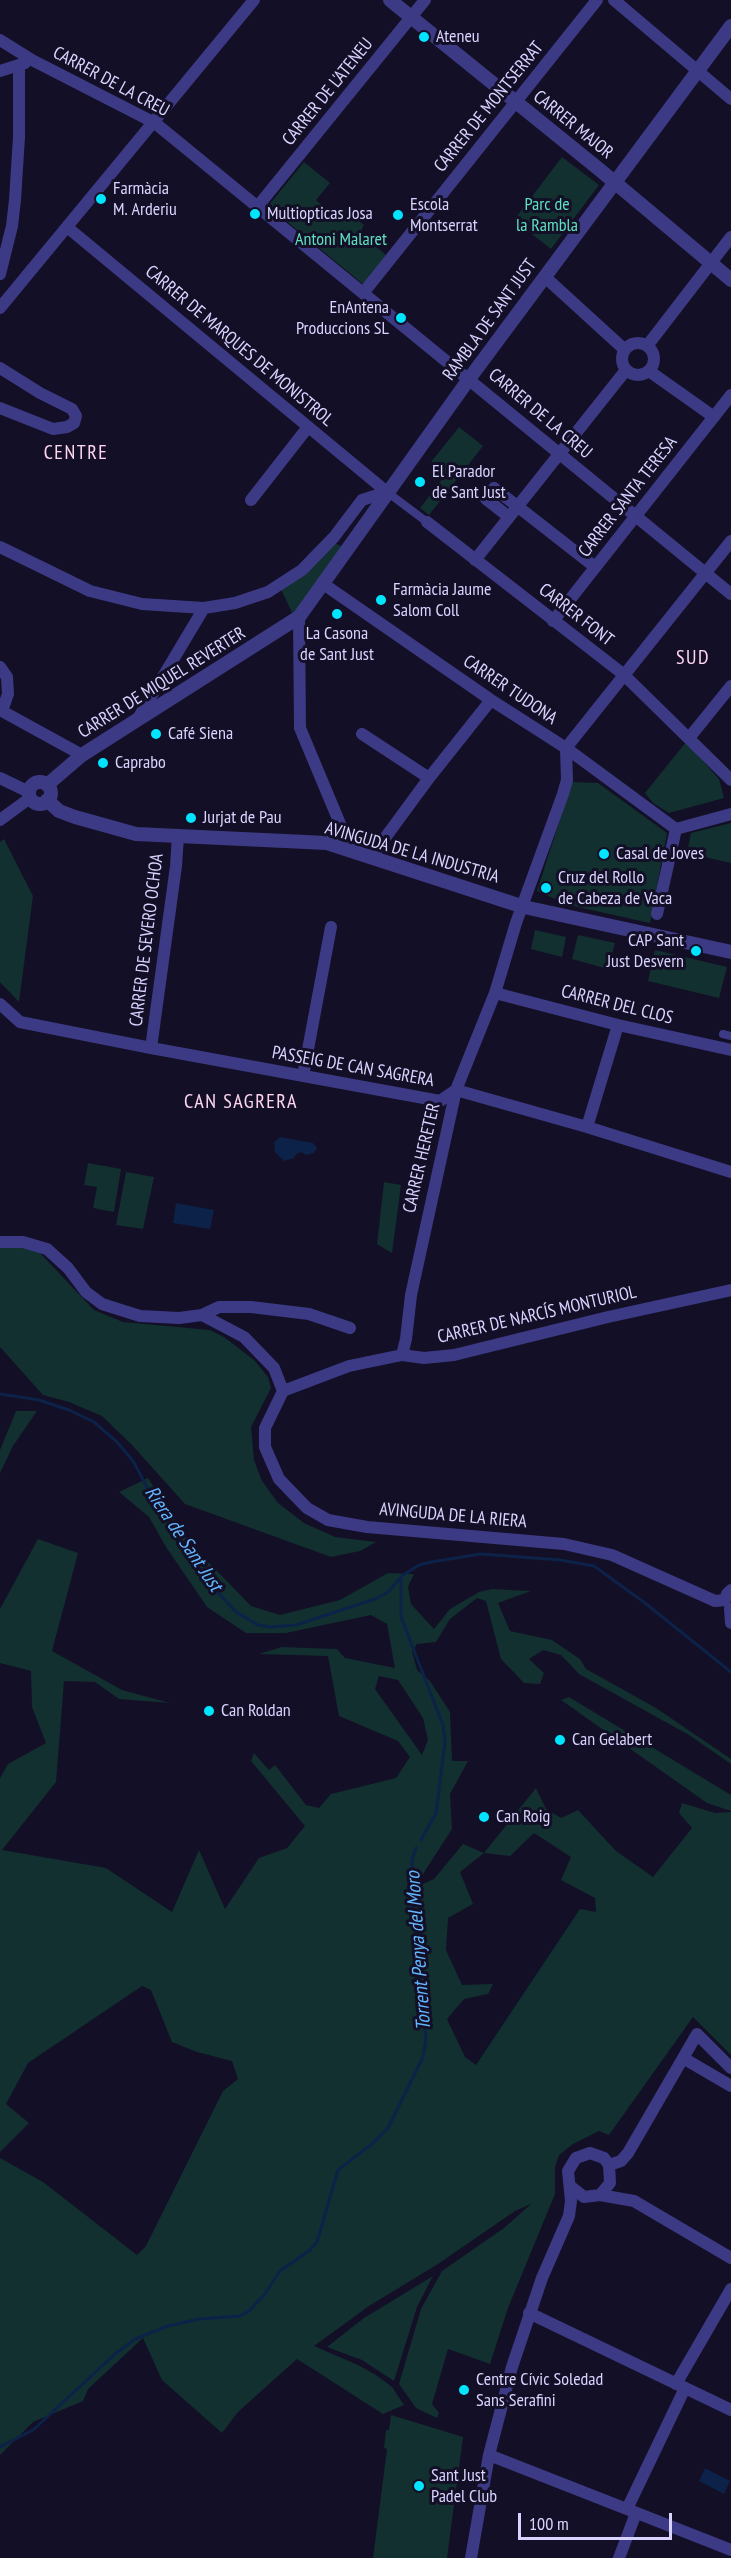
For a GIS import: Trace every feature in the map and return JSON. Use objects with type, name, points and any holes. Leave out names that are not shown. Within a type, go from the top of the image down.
[{"type":"street","points":[[0,308],[155,123],[254,0]]},
{"type":"street","name":"CARRER MAJOR","points":[[390,0],[731,280]]},
{"type":"street","name":"CARRER DE L'ATENEU","points":[[258,206],[425,0]]},
{"type":"street","name":"CARRER DE MONTSERRAT","points":[[364,292],[597,0]]},
{"type":"street","points":[[614,0],[731,99]]},
{"type":"street","name":"RAMBLA DE SANT JUST","points":[[299,617],[469,379],[731,26]]},
{"type":"street","name":"CARRER DE LA CREU","points":[[0,40],[32,60],[155,123],[731,594]]},
{"type":"street","points":[[0,71],[32,60]]},
{"type":"street","points":[[0,274],[12,226],[15,200],[19,137],[19,65]]},
{"type":"street","name":"CARRER DE MARQUES DE MONISTROL","points":[[67,227],[387,492]]},
{"type":"street","points":[[647,346],[731,237]]},
{"type":"street","points":[[544,277],[625,350]]},
{"type":"street","points":[[635,344],[647,346],[654,358],[649,371],[638,375],[626,370],[622,360],[625,350],[635,344]]},
{"type":"street","points":[[0,368],[40,393],[72,409],[76,416],[74,423],[67,427],[53,429],[0,408]]},
{"type":"street","points":[[476,560],[558,453],[567,448],[626,370]]},
{"type":"street","points":[[649,371],[714,417]]},
{"type":"street","name":"CARRER SANTA TERESA","points":[[553,621],[731,396]]},
{"type":"street","points":[[251,500],[308,428]]},
{"type":"street","points":[[0,547],[90,591],[142,604],[204,608],[235,603],[268,592],[302,570],[334,537],[362,500],[387,492]]},
{"type":"street","name":"CARRER FONT","points":[[387,492],[624,674],[731,780]]},
{"type":"street","points":[[513,512],[595,567]]},
{"type":"street","points":[[334,537],[352,541]]},
{"type":"street","points":[[566,748],[731,541]]},
{"type":"street","name":"CARRER TUDONA","points":[[322,583],[566,748],[676,829]]},
{"type":"street","points":[[137,720],[204,608]]},
{"type":"street","points":[[299,617],[300,728],[351,850]]},
{"type":"street","name":"CARRER DE MIQUEL REVERTER","points":[[47,785],[82,754],[299,617]]},
{"type":"street","points":[[0,667],[8,677],[8,694],[1,711],[82,754]]},
{"type":"street","points":[[689,738],[731,686]]},
{"type":"street","points":[[371,857],[491,699]]},
{"type":"street","points":[[362,734],[429,778]]},
{"type":"street","name":"CARRER HERETER","points":[[402,1355],[411,1295],[456,1090],[495,993],[516,923],[524,907],[565,787],[566,748]]},
{"type":"street","points":[[0,778],[29,795],[40,804],[50,795],[47,785],[36,782],[29,795],[0,820]]},
{"type":"street","name":"AVINGUDA DE LA INDUSTRIA","points":[[47,800],[60,811],[75,817],[136,834],[327,843],[524,907],[731,952]]},
{"type":"street","points":[[657,914],[676,829],[731,814]]},
{"type":"street","name":"CARRER DE SEVERO OCHOA","points":[[151,1048],[176,866],[178,836]]},
{"type":"street","points":[[303,1076],[331,927]]},
{"type":"street","name":"CARRER DEL CLOS","points":[[495,993],[618,1025],[731,1050]]},
{"type":"street","name":"PASSEIG DE CAN SAGRERA","points":[[0,1004],[20,1022],[151,1048],[440,1101],[456,1090],[587,1127],[731,1172]]},
{"type":"street","points":[[587,1127],[618,1025]]},
{"type":"street","points":[[0,1242],[23,1242],[47,1249],[68,1268],[86,1292],[102,1304],[140,1316],[179,1318],[202,1314],[219,1307],[251,1307],[309,1314],[350,1328]]},
{"type":"street","name":"CARRER DE NARCÍS MONTURIOL","points":[[284,1391],[349,1366],[402,1355],[424,1358],[454,1355],[608,1317],[731,1290]]},
{"type":"street","points":[[202,1314],[244,1337],[274,1368],[284,1391]]},
{"type":"street","name":"AVINGUDA DE LA RIERA","points":[[284,1391],[265,1428],[265,1447],[271,1464],[284,1486],[307,1508],[328,1520],[367,1527],[564,1544],[612,1555],[715,1601],[729,1602],[731,1623]]},
{"type":"street","points":[[569,2216],[607,2189],[610,2170],[628,2153],[698,2034],[731,2068]]},
{"type":"street","points":[[683,2058],[731,2086]]},
{"type":"street","points":[[471,2558],[489,2455],[512,2367],[529,2313],[569,2216],[568,2171],[576,2158],[582,2155],[597,2155],[634,2201],[731,2258]]},
{"type":"street","points":[[570,2186],[577,2193],[634,2201]]},
{"type":"street","points":[[619,2558],[632,2511],[681,2386],[731,2289]]},
{"type":"street","points":[[529,2313],[731,2410]]},
{"type":"street","points":[[489,2455],[731,2550]]},
{"type":"green space","name":"Parc de la Rambla","points":[[562,157],[599,185],[551,249],[514,220]]},
{"type":"green space","name":"Antoni Malaret","points":[[304,162],[330,183],[316,200],[337,218],[344,208],[364,225],[360,233],[386,255],[364,285],[268,206]]},
{"type":"green space","points":[[459,427],[483,446],[429,515],[420,508],[446,474],[431,462]]},
{"type":"green space","points":[[335,543],[343,547],[293,615],[281,589],[311,568]]},
{"type":"green space","points":[[686,742],[719,779],[724,798],[669,813],[653,803],[645,793]]},
{"type":"green space","points":[[572,782],[598,783],[667,833],[650,923],[569,905],[537,891]]},
{"type":"green space","points":[[731,823],[731,863],[687,853],[691,833]]},
{"type":"green space","points":[[4,839],[33,896],[19,1002],[0,982],[0,842]]},
{"type":"green space","points":[[535,930],[566,937],[562,957],[531,949]]},
{"type":"green space","points":[[578,935],[615,943],[608,969],[572,959]]},
{"type":"green space","points":[[655,950],[727,967],[719,998],[648,981]]},
{"type":"green space","points":[[88,1163],[121,1169],[114,1212],[93,1208],[97,1187],[84,1185]]},
{"type":"green space","points":[[126,1172],[154,1177],[143,1229],[116,1225]]},
{"type":"green space","points":[[384,1182],[401,1185],[392,1253],[377,1244]]},
{"type":"green space","points":[[0,1248],[28,1248],[40,1253],[94,1310],[123,1322],[210,1330],[224,1337],[254,1360],[268,1377],[271,1388],[251,1427],[254,1460],[262,1481],[278,1503],[304,1523],[335,1537],[376,1542],[360,1551],[331,1557],[185,1504],[131,1444],[102,1416],[69,1402],[43,1395],[0,1347]]},
{"type":"green space","points":[[16,1411],[37,1411],[13,1446],[0,1473],[0,1450]]},
{"type":"green space","points":[[148,1478],[189,1542],[251,1606],[280,1615],[340,1600],[388,1573],[414,1574],[408,1587],[411,1604],[434,1629],[450,1609],[479,1592],[492,1589],[531,1591],[498,1603],[510,1631],[552,1640],[580,1659],[586,1669],[656,1708],[731,1759],[731,1764],[689,1735],[579,1674],[561,1655],[543,1650],[529,1659],[544,1673],[540,1684],[524,1683],[501,1659],[486,1601],[477,1598],[450,1619],[436,1642],[417,1644],[412,1651],[417,1670],[430,1681],[450,1712],[452,1761],[468,1761],[450,1794],[452,1829],[414,1888],[434,1879],[463,1844],[484,1853],[536,1788],[546,1809],[561,1818],[578,1810],[616,1851],[653,1877],[692,1828],[679,1813],[682,1803],[715,1813],[731,1812],[731,2055],[693,2017],[609,2135],[599,2131],[573,2144],[559,2155],[555,2167],[555,2194],[508,2308],[490,2364],[448,2349],[432,2404],[439,2413],[437,2418],[416,2408],[399,2384],[421,2309],[442,2271],[504,2228],[531,2204],[515,2211],[438,2264],[369,2306],[314,2346],[376,2375],[392,2387],[404,2405],[383,2414],[297,2359],[238,2412],[222,2433],[162,2380],[143,2338],[88,2389],[83,2401],[33,2422],[0,2455],[0,2158],[43,2182],[137,2255],[146,2246],[223,2091],[238,2079],[232,2061],[197,2052],[172,2042],[151,1990],[142,1986],[28,2063],[6,2104],[29,2123],[0,2152],[0,1778],[8,1764],[46,1743],[32,1707],[31,1671],[0,1663],[0,1609],[38,1539],[78,1553],[52,1651],[122,1690],[170,1703],[119,1699],[95,1682],[64,1681],[56,1782],[2,1850],[106,1868],[172,1912],[199,1850],[225,1909],[259,1858],[287,1848],[305,1826],[251,1761],[254,1753],[269,1770],[275,1765],[306,1805],[319,1808],[331,1794],[396,1778],[410,1757],[398,1741],[339,1716],[328,1656],[259,1654],[282,1647],[337,1649],[345,1658],[395,1668],[387,1624],[371,1615],[286,1633],[246,1633],[207,1607],[166,1547],[149,1517],[119,1492]],"holes":[[[379,1676],[398,1680],[423,1718],[428,1740],[422,1755],[375,1689]],[[534,1833],[571,1857],[561,1880],[595,1898],[596,1912],[580,1909],[476,2065],[465,2057],[447,2019],[464,1999],[488,1994],[493,1984],[462,1985],[446,1950],[448,1918],[473,1904],[460,1872],[484,1853],[510,1856]]]},
{"type":"green space","points":[[569,1697],[731,1795],[731,1811],[707,1803],[561,1700]]},
{"type":"green space","points":[[433,2276],[417,2307],[394,2381],[362,2360],[327,2347],[364,2318]]},
{"type":"green space","name":"Sant Just Padel Club","points":[[391,2415],[463,2437],[447,2558],[373,2558],[387,2449],[384,2448],[386,2430],[389,2430]]},
{"type":"water","points":[[280,1137],[313,1143],[317,1148],[314,1153],[306,1155],[301,1152],[294,1158],[284,1161],[275,1152],[274,1142]]},
{"type":"water","points":[[176,1203],[214,1210],[210,1229],[173,1223]]},
{"type":"water","points":[[705,2468],[730,2481],[724,2494],[699,2481]]},
{"type":"waterway","name":"Riera de Sant Just","points":[[0,1394],[39,1400],[69,1410],[94,1422],[117,1442],[133,1461],[147,1487],[209,1583],[236,1612],[258,1625],[270,1627],[296,1625],[375,1599],[387,1593],[403,1575],[419,1565],[431,1562],[481,1554],[560,1560],[594,1566],[645,1603],[731,1672]]},
{"type":"waterway","name":"Torrent Penya del Moro","points":[[401,1579],[401,1617],[443,1725],[445,1742],[436,1813],[421,1840]]},
{"type":"waterway","name":"Torrent Penya del Moro","points":[[0,2447],[33,2430],[115,2354],[135,2339],[168,2326],[199,2319],[240,2316],[249,2311],[264,2295],[280,2271],[310,2250],[317,2242],[338,2170],[372,2144],[388,2128],[423,2057],[426,2040],[413,1911],[412,1860],[416,1848]]},
{"type":"place","name":"Ateneu","points":[[424,37]]},
{"type":"place","name":"Farmàcia M. Arderiu","points":[[101,199]]},
{"type":"place","name":"Multiopticas Josa","points":[[255,214]]},
{"type":"place","name":"Escola Montserrat","points":[[398,215]]},
{"type":"place","name":"EnAntena Produccions SL","points":[[401,318]]},
{"type":"place","name":"El Parador de Sant Just","points":[[420,482]]},
{"type":"place","name":"Farmàcia Jaume Salom Coll","points":[[381,600]]},
{"type":"place","name":"La Casona de Sant Just","points":[[337,614]]},
{"type":"place","name":"Café Siena","points":[[156,734]]},
{"type":"place","name":"Caprabo","points":[[103,763]]},
{"type":"place","name":"Jurjat de Pau","points":[[191,818]]},
{"type":"place","name":"Casal de Joves","points":[[604,854]]},
{"type":"place","name":"Cruz del Rollo de Cabeza de Vaca","points":[[546,888]]},
{"type":"place","name":"CAP Sant Just Desvern","points":[[696,951]]},
{"type":"place","name":"Can Roldan","points":[[209,1711]]},
{"type":"place","name":"Can Gelabert","points":[[560,1740]]},
{"type":"place","name":"Can Roig","points":[[484,1817]]},
{"type":"place","name":"Centre Cívic Soledad Sans Serafini","points":[[464,2390]]},
{"type":"place","name":"Sant Just Padel Club","points":[[419,2486]]},
{"type":"district","name":"CENTRE","points":[[76,453]]},
{"type":"district","name":"SUD","points":[[693,658]]},
{"type":"district","name":"CAN SAGRERA","points":[[241,1102]]}]
